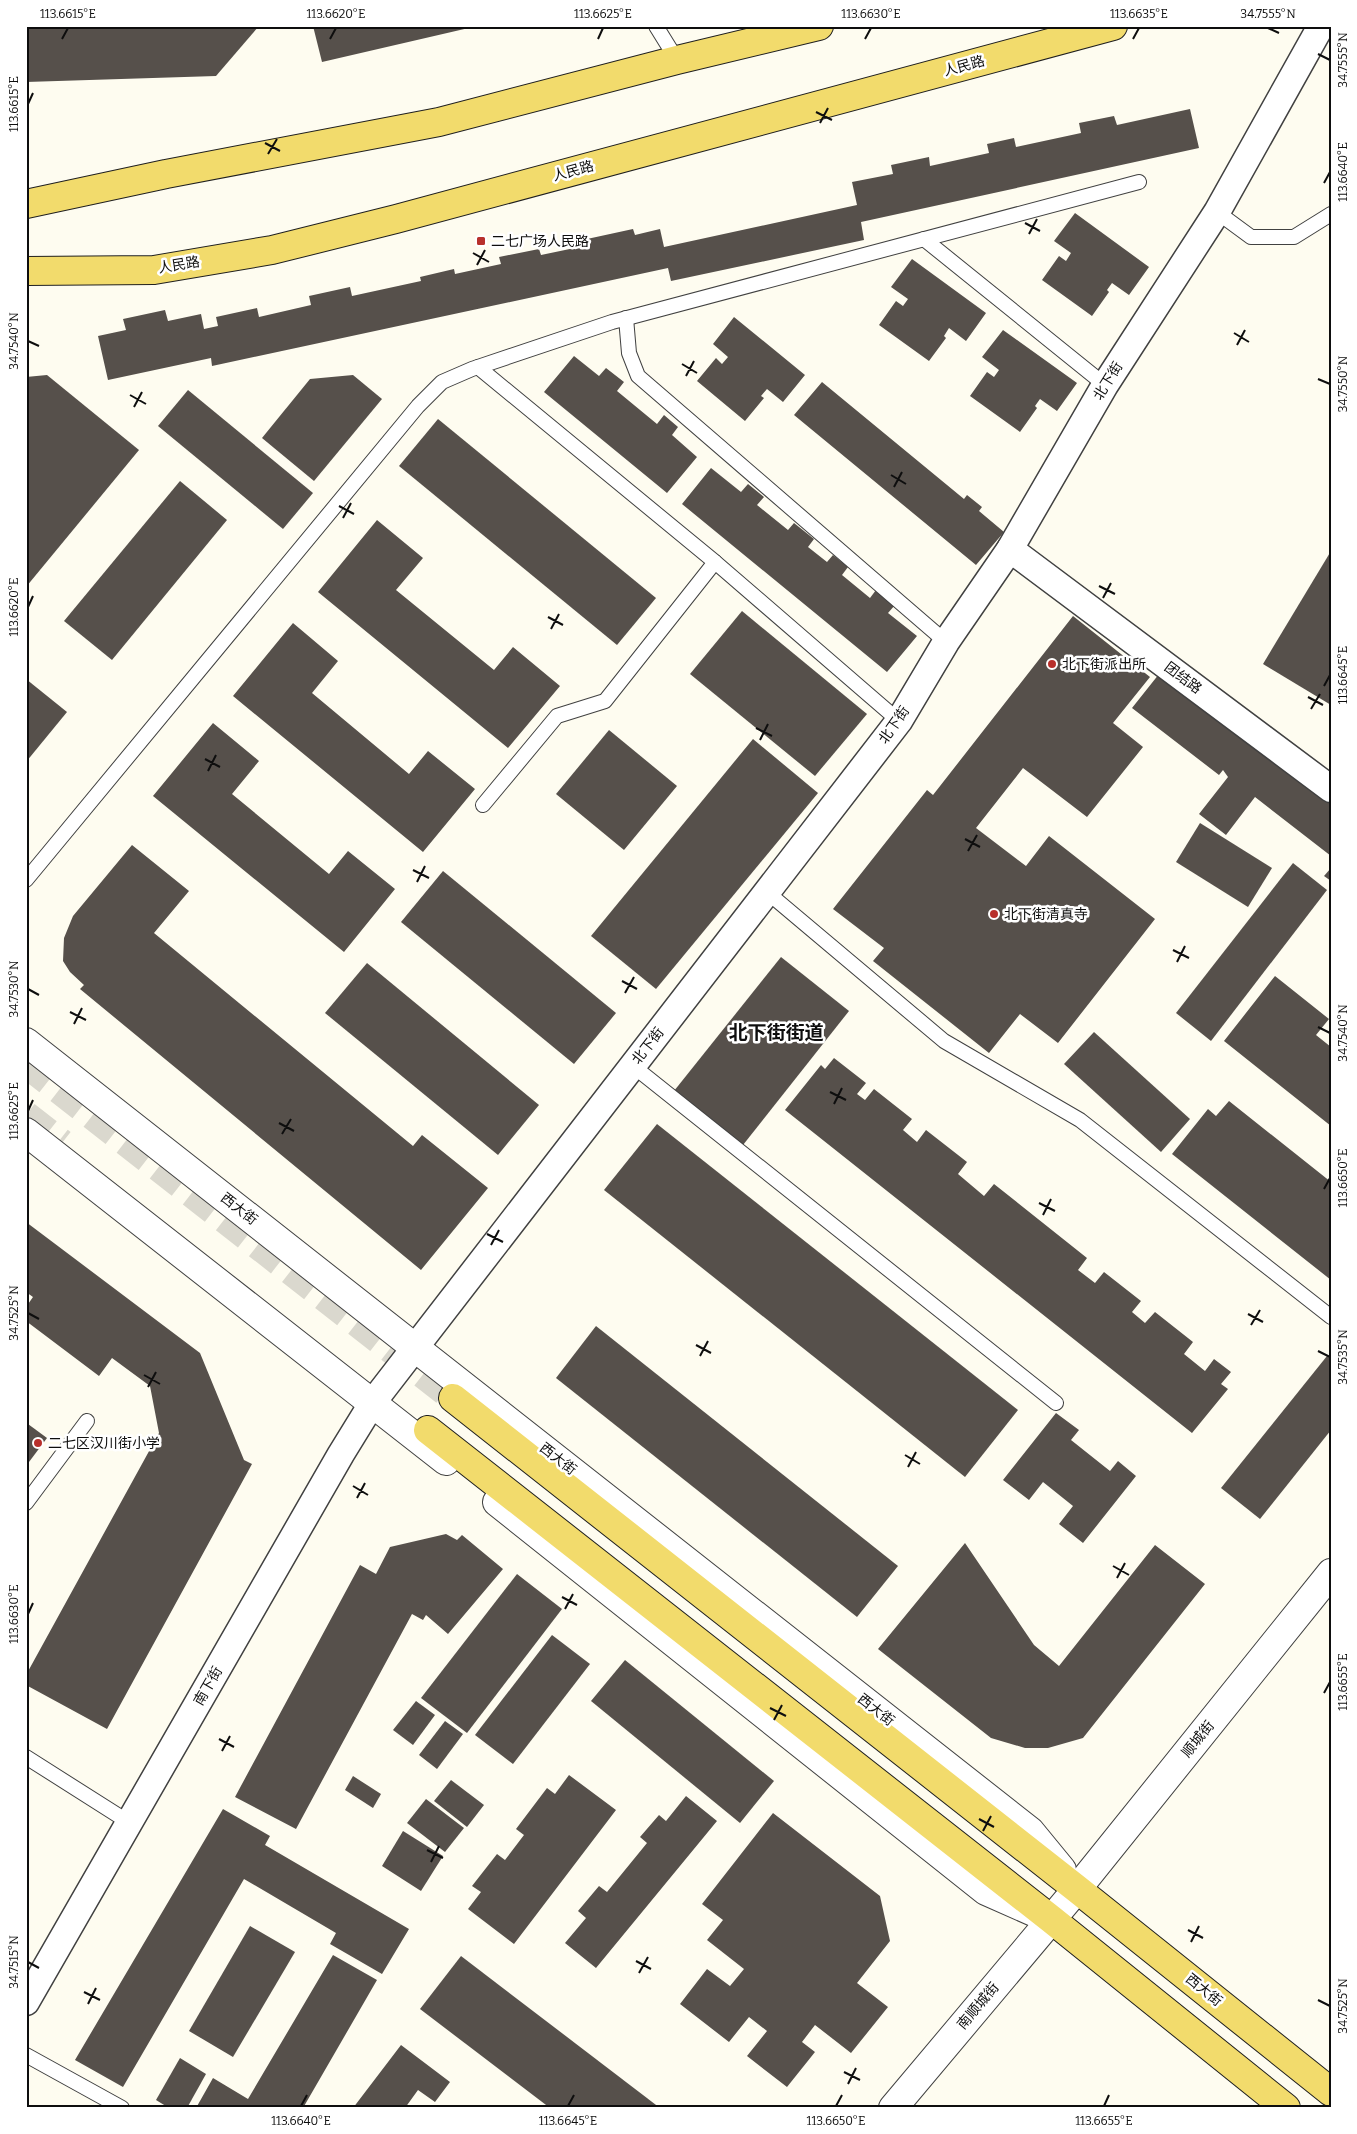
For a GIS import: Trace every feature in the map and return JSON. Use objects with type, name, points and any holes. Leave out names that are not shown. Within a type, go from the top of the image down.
[{"type":"main road","points":[[26,204],[166,174],[439,122],[678,60],[819,26]]},
{"type":"main road","name":"人民路","points":[[26,271],[154,270],[272,250],[1112,26]]},
{"type":"main road","name":"西大街","points":[[453,1398],[1064,1904],[1286,2108]]},
{"type":"main road","name":"西大街","points":[[428,1430],[1064,1904],[1331,2092]]},
{"type":"street","name":"北下街","points":[[395,1374],[899,721],[946,642],[1010,549],[1105,386],[1216,212],[1321,26]]},
{"type":"street","name":"团结路","points":[[1010,549],[1331,789]]},
{"type":"street","name":"西大街","points":[[26,1042],[1030,1831],[1064,1904]]},
{"type":"street","name":"西大街","points":[[26,1132],[373,1402],[986,1892],[1064,1904]]},
{"type":"street","name":"南下街","points":[[26,2002],[341,1454],[373,1402],[395,1374]]},
{"type":"street","name":"顺城街","points":[[1064,1904],[1331,1573]]},
{"type":"street","name":"南顺城街","points":[[893,2108],[1064,1904]]},
{"type":"lane","points":[[656,26],[678,60]]},
{"type":"lane","points":[[26,880],[418,406],[442,382],[478,367],[626,318],[1138,182]]},
{"type":"lane","points":[[1216,212],[1251,238],[1294,236],[1331,214]]},
{"type":"lane","points":[[924,239],[1105,386]]},
{"type":"lane","points":[[626,318],[629,352],[638,376],[946,642]]},
{"type":"lane","points":[[478,367],[715,562],[899,721]]},
{"type":"lane","points":[[483,805],[557,716],[605,701],[715,562]]},
{"type":"lane","points":[[767,892],[944,1041],[1080,1120],[1331,1318]]},
{"type":"lane","points":[[633,1066],[1056,1404]]},
{"type":"lane","points":[[26,1503],[87,1421]]},
{"type":"lane","points":[[26,1756],[130,1823]]},
{"type":"lane","points":[[26,2055],[122,2108]]},
{"type":"building","points":[[26,26],[259,26],[216,76],[26,82]]},
{"type":"building","points":[[313,26],[473,26],[473,27],[322,62]]},
{"type":"building","points":[[1190,109],[1199,148],[861,222],[864,240],[671,281],[668,268],[212,366],[211,358],[108,380],[98,336],[126,330],[123,319],[165,310],[168,321],[201,314],[204,329],[218,326],[216,317],[257,308],[259,317],[311,305],[309,296],[350,287],[352,296],[421,281],[420,277],[454,269],[455,274],[501,264],[499,257],[539,249],[541,255],[589,245],[587,239],[633,229],[635,235],[660,229],[664,247],[857,205],[852,182],[893,174],[891,165],[929,157],[930,166],[989,153],[987,144],[1014,138],[1016,147],[1081,133],[1079,123],[1114,116],[1117,125]]},
{"type":"building","points":[[1075,213],[1149,267],[1129,295],[1112,283],[1107,290],[1109,292],[1092,316],[1042,280],[1059,256],[1066,261],[1071,253],[1054,241]]},
{"type":"building","points":[[912,259],[986,313],[966,341],[949,328],[944,336],[946,338],[929,361],[879,325],[896,301],[903,306],[908,299],[891,287]]},
{"type":"building","points":[[734,317],[805,375],[783,402],[767,389],[761,396],[764,398],[745,421],[697,381],[716,358],[722,364],[728,357],[713,344]]},
{"type":"building","points":[[1003,330],[1077,383],[1057,411],[1040,399],[1035,406],[1037,408],[1020,432],[970,396],[987,372],[994,377],[999,370],[982,357]]},
{"type":"building","points":[[574,356],[599,376],[606,368],[624,382],[617,391],[657,424],[664,415],[678,427],[672,435],[697,457],[667,493],[544,392]]},
{"type":"building","points":[[47,375],[139,450],[26,587],[26,377]]},
{"type":"building","points":[[353,375],[382,399],[314,481],[262,438],[310,379]]},
{"type":"building","points":[[822,382],[964,499],[967,495],[982,507],[979,511],[1004,532],[976,565],[794,415]]},
{"type":"building","points":[[188,390],[313,493],[283,529],[158,426]]},
{"type":"building","points":[[438,419],[656,598],[617,645],[399,466]]},
{"type":"building","points":[[711,468],[741,492],[748,484],[764,497],[757,505],[788,530],[794,523],[814,539],[808,547],[827,562],[833,555],[848,567],[842,575],[870,598],[876,590],[895,605],[888,613],[917,636],[887,672],[682,504]]},
{"type":"building","points":[[180,481],[227,520],[112,660],[64,621]]},
{"type":"building","points":[[377,520],[423,558],[396,590],[494,670],[513,647],[560,686],[508,748],[318,592]]},
{"type":"building","points":[[1331,551],[1331,705],[1263,664]]},
{"type":"building","points":[[742,611],[867,714],[815,776],[690,674]]},
{"type":"building","points":[[1073,616],[1150,677],[1113,723],[1143,747],[1087,817],[1023,768],[976,828],[1026,866],[1049,836],[1155,919],[1058,1043],[1020,1014],[989,1053],[873,961],[884,948],[833,909],[927,790],[933,795]]},
{"type":"building","points":[[293,623],[338,661],[312,693],[409,774],[428,751],[475,789],[423,852],[233,696]]},
{"type":"building","points":[[1163,669],[1331,799],[1331,856],[1255,797],[1226,835],[1199,814],[1228,777],[1223,770],[1219,775],[1132,708]]},
{"type":"building","points":[[26,679],[67,712],[26,762]]},
{"type":"building","points":[[213,723],[259,761],[232,794],[329,874],[348,851],[395,889],[344,952],[153,796]]},
{"type":"building","points":[[609,730],[677,786],[624,850],[556,794]]},
{"type":"building","points":[[753,739],[818,793],[656,989],[591,936]]},
{"type":"building","points":[[1200,823],[1272,868],[1248,907],[1176,862]]},
{"type":"building","points":[[132,845],[189,891],[154,933],[413,1146],[422,1135],[488,1188],[421,1270],[80,989],[84,985],[70,972],[63,961],[64,938],[73,916]]},
{"type":"building","points":[[1293,863],[1327,890],[1211,1041],[1176,1013]]},
{"type":"building","points":[[1331,868],[1331,881],[1324,876]]},
{"type":"building","points":[[443,871],[616,1013],[574,1064],[401,922]]},
{"type":"building","points":[[781,957],[849,1011],[743,1145],[674,1091]]},
{"type":"building","points":[[367,963],[539,1105],[498,1155],[325,1013]]},
{"type":"building","points":[[1275,976],[1329,1019],[1316,1035],[1331,1047],[1331,1126],[1224,1041]]},
{"type":"building","points":[[1094,1032],[1190,1119],[1161,1152],[1064,1064]]},
{"type":"building","points":[[834,1058],[866,1083],[857,1094],[865,1100],[874,1089],[912,1119],[903,1130],[917,1142],[926,1130],[967,1162],[958,1174],[984,1196],[994,1184],[1087,1258],[1078,1270],[1095,1283],[1104,1272],[1141,1301],[1132,1312],[1145,1323],[1155,1312],[1193,1342],[1184,1354],[1205,1371],[1214,1359],[1231,1372],[1221,1384],[1228,1389],[1192,1433],[785,1110],[821,1065],[825,1069]]},
{"type":"building","points":[[1229,1101],[1331,1182],[1331,1280],[1172,1154],[1208,1109],[1216,1116]]},
{"type":"building","points":[[657,1124],[1018,1410],[965,1477],[604,1190]]},
{"type":"building","points":[[26,1222],[200,1353],[244,1460],[252,1464],[107,1729],[26,1685],[26,1675],[159,1433],[150,1386],[112,1358],[99,1376],[26,1321],[26,1307],[33,1297],[26,1292]]},
{"type":"building","points":[[596,1326],[898,1566],[857,1617],[556,1378]]},
{"type":"building","points":[[1327,1356],[1331,1359],[1331,1430],[1260,1519],[1221,1488]]},
{"type":"building","points":[[1056,1413],[1079,1430],[1071,1440],[1110,1471],[1118,1461],[1136,1476],[1083,1543],[1059,1524],[1073,1506],[1043,1482],[1029,1500],[1003,1480]]},
{"type":"building","points":[[28,1424],[47,1438],[26,1466],[26,1427]]},
{"type":"building","points":[[446,1534],[457,1540],[462,1535],[503,1569],[448,1634],[426,1615],[423,1620],[412,1614],[296,1829],[235,1797],[360,1565],[376,1574],[390,1547]]},
{"type":"building","points":[[965,1543],[1034,1645],[1059,1666],[1155,1545],[1205,1584],[1083,1738],[1048,1748],[1025,1748],[991,1738],[878,1649]]},
{"type":"building","points":[[517,1574],[562,1609],[467,1733],[421,1698]]},
{"type":"building","points":[[552,1635],[590,1664],[513,1764],[475,1735]]},
{"type":"building","points":[[625,1660],[774,1781],[740,1823],[591,1701]]},
{"type":"building","points":[[416,1701],[435,1715],[413,1745],[393,1730]]},
{"type":"building","points":[[445,1721],[463,1734],[437,1769],[419,1755]]},
{"type":"building","points":[[569,1775],[616,1810],[514,1944],[468,1909],[481,1892],[472,1886],[497,1854],[505,1860],[524,1835],[516,1829],[547,1788],[555,1794]]},
{"type":"building","points":[[353,1776],[381,1794],[373,1808],[345,1790]]},
{"type":"building","points":[[451,1780],[484,1805],[467,1827],[434,1801]]},
{"type":"building","points":[[686,1796],[717,1821],[596,1968],[565,1943],[586,1918],[578,1911],[599,1886],[607,1892],[647,1843],[640,1837],[659,1815],[666,1821]]},
{"type":"building","points":[[426,1799],[464,1828],[445,1852],[407,1823]]},
{"type":"building","points":[[223,1809],[270,1836],[265,1845],[409,1929],[382,1974],[330,1944],[336,1933],[244,1879],[123,2087],[75,2060]]},
{"type":"building","points":[[773,1813],[880,1896],[890,1941],[857,1983],[888,2007],[851,2053],[815,2025],[802,2042],[815,2052],[787,2087],[747,2056],[767,2031],[749,2017],[729,2042],[680,2004],[707,1969],[730,1986],[744,1969],[707,1940],[723,1920],[702,1904]]},
{"type":"building","points":[[403,1831],[443,1856],[421,1891],[382,1866]]},
{"type":"building","points":[[250,1926],[295,1952],[233,2057],[189,2031]]},
{"type":"building","points":[[333,1955],[377,1980],[303,2108],[196,2108],[213,2078],[248,2099]]},
{"type":"building","points":[[461,1956],[660,2108],[550,2108],[420,2009]]},
{"type":"building","points":[[401,2045],[450,2082],[435,2102],[418,2090],[405,2108],[353,2108]]},
{"type":"building","points":[[180,2058],[206,2074],[187,2108],[169,2108],[156,2100]]},
{"type":"tunnel","points":[[26,1064],[453,1398]]},
{"type":"tunnel","points":[[26,1115],[62,1143]]},
{"type":"place","name":"二七广场人民路","points":[[481,241]]},
{"type":"place","name":"北下街派出所","points":[[1052,664]]},
{"type":"place","name":"北下街清真寺","points":[[994,914]]},
{"type":"place","name":"二七区汉川街小学","points":[[38,1443]]},
{"type":"district","name":"北下街街道","points":[[776,1032]]}]
